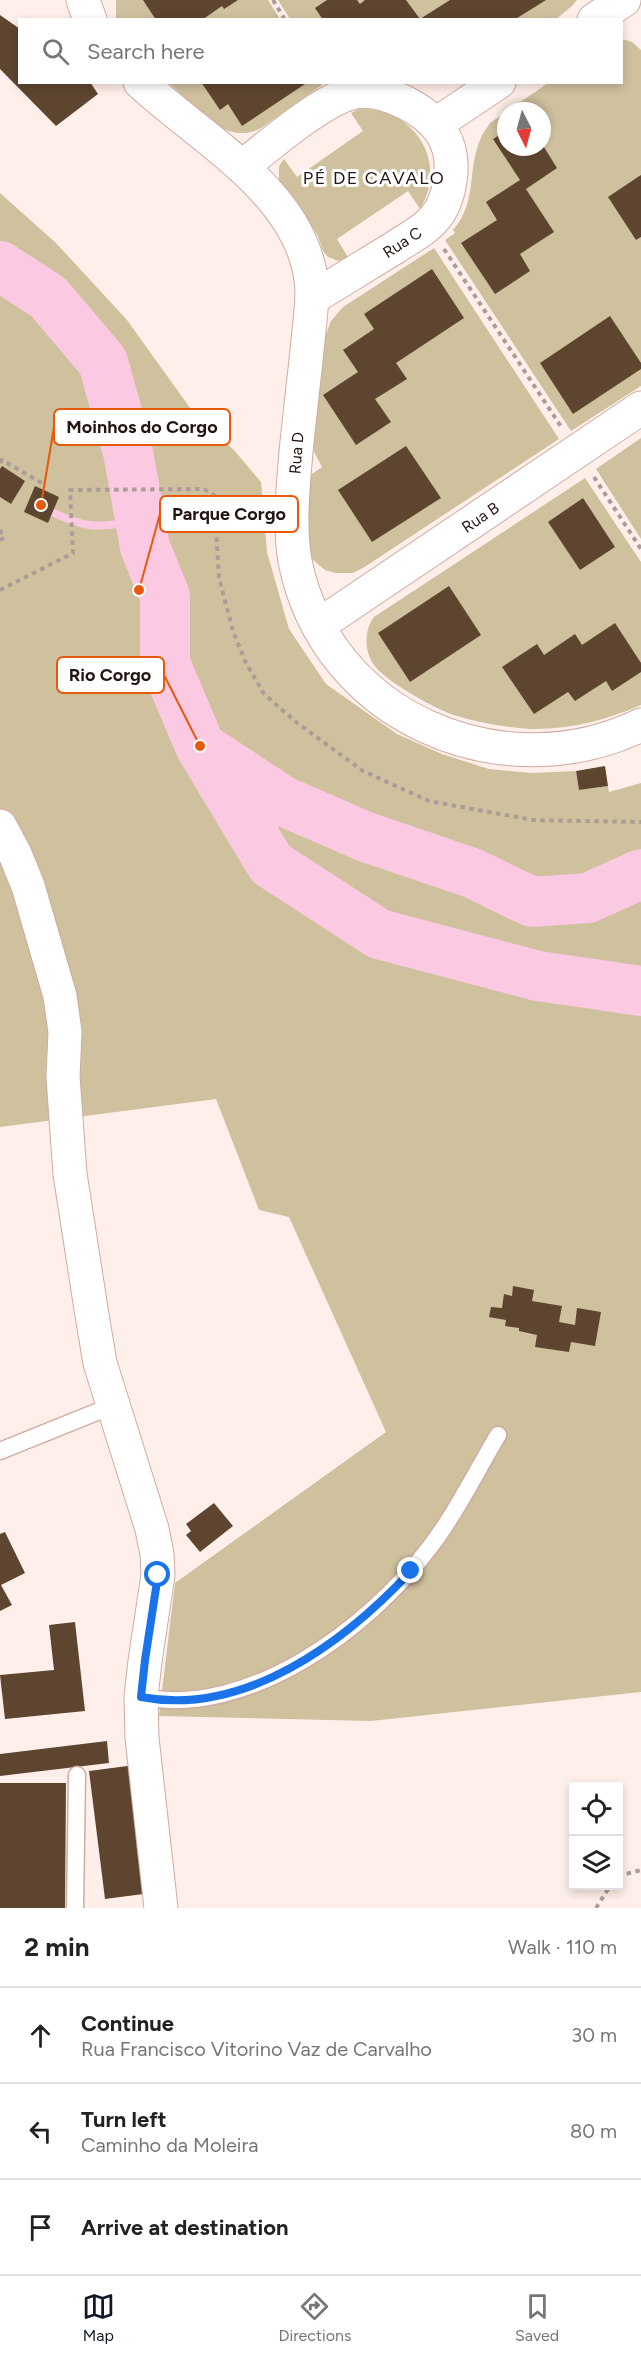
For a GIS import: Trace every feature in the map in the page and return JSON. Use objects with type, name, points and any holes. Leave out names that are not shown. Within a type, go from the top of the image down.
[{"type":"street","points":[[83,0],[89,18]]},
{"type":"street","points":[[597,18],[624,0]]},
{"type":"street","points":[[631,0],[641,14]]},
{"type":"street","name":"Rua D","points":[[142,84],[242,167],[283,212],[296,231],[308,261],[312,298],[293,483],[292,525],[300,577],[319,625],[346,667],[372,692],[423,725],[461,740],[498,748],[554,750],[591,744],[641,724]]},
{"type":"street","points":[[436,124],[496,84]]},
{"type":"street","name":"Rua C","points":[[242,167],[334,99],[357,92],[395,97],[418,109],[436,124],[450,149],[452,168],[449,189],[436,217],[420,232],[312,298]]},
{"type":"street","name":"Rua B","points":[[319,625],[641,408]]},
{"type":"street","points":[[0,826],[28,886],[60,996],[65,1032],[63,1077],[70,1174],[100,1363],[152,1529],[157,1554],[156,1593],[141,1697],[144,1771],[161,1908]]},
{"type":"lane","points":[[0,1451],[114,1405]]},
{"type":"lane","points":[[141,1697],[165,1702],[185,1701],[210,1698],[238,1690],[271,1678],[308,1657],[339,1635],[391,1593],[431,1547],[498,1434]]},
{"type":"lane","points":[[75,1908],[77,1774]]},
{"type":"path","points":[[273,0],[284,18]]},
{"type":"path","points":[[438,241],[641,549]]},
{"type":"path","points":[[0,463],[2,460],[45,485]]},
{"type":"path","points":[[0,590],[73,553],[70,490],[204,489]]},
{"type":"path","points":[[0,530],[4,538],[0,540]]},
{"type":"path","points":[[623,1875],[641,1870]]},
{"type":"path","points":[[596,1908],[607,1890]]},
{"type":"shaded area","points":[[116,0],[268,0],[279,18],[116,18]]},
{"type":"shaded area","points":[[278,0],[577,0],[557,18],[289,18]]},
{"type":"shaded area","points":[[623,39],[632,42],[641,50],[641,386],[571,431],[445,240],[455,233],[453,230],[467,204],[476,150],[490,123],[497,118],[497,156],[551,156],[551,102],[520,102],[547,84],[623,84]]},
{"type":"shaded area","points":[[170,84],[322,85],[261,128],[248,133],[222,128],[199,112]]},
{"type":"shaded area","points":[[359,109],[379,111],[396,117],[410,127],[421,141],[428,156],[430,173],[428,191],[420,209],[408,191],[337,239],[348,257],[338,261],[328,257],[323,251],[318,236],[294,199],[279,184],[279,166],[284,159],[297,177],[363,131],[351,113]]},
{"type":"shaded area","points":[[0,193],[56,243],[127,320],[198,419],[233,449],[261,482],[267,552],[289,629],[326,684],[397,734],[442,754],[489,769],[532,773],[576,771],[579,790],[608,786],[609,792],[641,783],[641,1692],[371,1721],[159,1716],[175,1583],[386,1432],[289,1217],[259,1210],[216,1099],[0,1127]]},
{"type":"shaded area","points":[[434,248],[559,439],[363,568],[353,573],[335,573],[325,570],[309,554],[306,478],[322,467],[313,450],[324,339],[331,321],[343,307]]},
{"type":"shaded area","points":[[641,438],[641,539],[596,469]]},
{"type":"shaded area","points":[[585,478],[641,562],[641,705],[573,726],[545,729],[511,727],[472,720],[446,712],[423,701],[388,679],[374,665],[368,653],[366,641],[368,628],[374,617]]},
{"type":"building","points":[[143,0],[238,0],[224,9],[222,6],[205,18],[155,18]]},
{"type":"building","points":[[327,0],[357,0],[360,4],[365,0],[406,0],[419,18],[322,18],[315,8]]},
{"type":"building","points":[[450,0],[546,0],[517,18],[422,18]]},
{"type":"building","points":[[0,15],[18,28],[18,84],[91,84],[98,94],[56,126],[0,69]]},
{"type":"building","points":[[202,84],[305,84],[242,126],[228,104],[220,110]]},
{"type":"building","points":[[504,156],[550,156],[557,168],[526,189],[554,232],[520,254],[530,271],[495,294],[461,243],[497,220],[486,202],[520,180]]},
{"type":"building","points":[[641,175],[641,237],[636,240],[608,197]]},
{"type":"building","points":[[432,269],[464,318],[396,363],[407,379],[375,399],[391,422],[356,445],[323,395],[358,372],[343,350],[374,329],[364,314]]},
{"type":"building","points":[[610,316],[641,363],[641,369],[573,414],[540,363]]},
{"type":"building","points":[[406,446],[441,498],[372,542],[338,490]]},
{"type":"building","points":[[2,466],[25,481],[11,504],[0,497],[0,469]]},
{"type":"building","points":[[35,486],[59,497],[48,523],[24,512]]},
{"type":"building","points":[[583,498],[615,547],[580,570],[548,522]]},
{"type":"building","points":[[449,586],[481,635],[410,682],[378,633]]},
{"type":"building","points":[[615,623],[641,663],[641,672],[612,691],[606,681],[575,701],[568,692],[534,714],[502,667],[537,644],[544,655],[575,634],[582,645]]},
{"type":"building","points":[[605,766],[608,786],[579,790],[576,771]]},
{"type":"building","points":[[513,1286],[534,1290],[532,1301],[562,1306],[559,1322],[575,1325],[577,1308],[601,1312],[595,1346],[571,1342],[569,1352],[535,1347],[537,1335],[519,1331],[519,1328],[505,1326],[506,1320],[489,1317],[491,1307],[502,1308],[504,1294],[512,1296]]},
{"type":"building","points":[[214,1503],[233,1526],[200,1552],[186,1535],[191,1531],[186,1524]]},
{"type":"building","points":[[5,1532],[25,1573],[1,1585],[12,1605],[0,1611],[0,1534]]},
{"type":"building","points":[[75,1622],[85,1711],[5,1719],[0,1675],[54,1670],[49,1625]]},
{"type":"building","points":[[107,1741],[109,1763],[0,1776],[0,1754]]},
{"type":"building","points":[[135,1765],[151,1893],[105,1899],[89,1771]]},
{"type":"building","points":[[0,1783],[66,1783],[65,1908],[0,1908]]},
{"type":"waterway","points":[[0,266],[48,297],[103,362],[128,452],[145,547],[165,596],[165,663],[200,746],[271,864],[379,934],[538,976],[641,991]]},
{"type":"waterway","points":[[52,512],[86,525],[141,521]]},
{"type":"waterway","points":[[210,753],[283,801],[366,837],[472,873],[532,902],[588,898],[641,874]]},
{"type":"place","name":"Moinhos do Corgo","points":[[41,505]]},
{"type":"place","name":"Parque Corgo","points":[[139,590]]},
{"type":"place","name":"Rio Corgo","points":[[200,746]]},
{"type":"district","name":"PÉ DE CAVALO","points":[[374,178]]},
{"type":"route","points":[[158,1575],[141,1697],[165,1702],[210,1698],[271,1678],[308,1657],[339,1635],[391,1593],[411,1571]]}]
